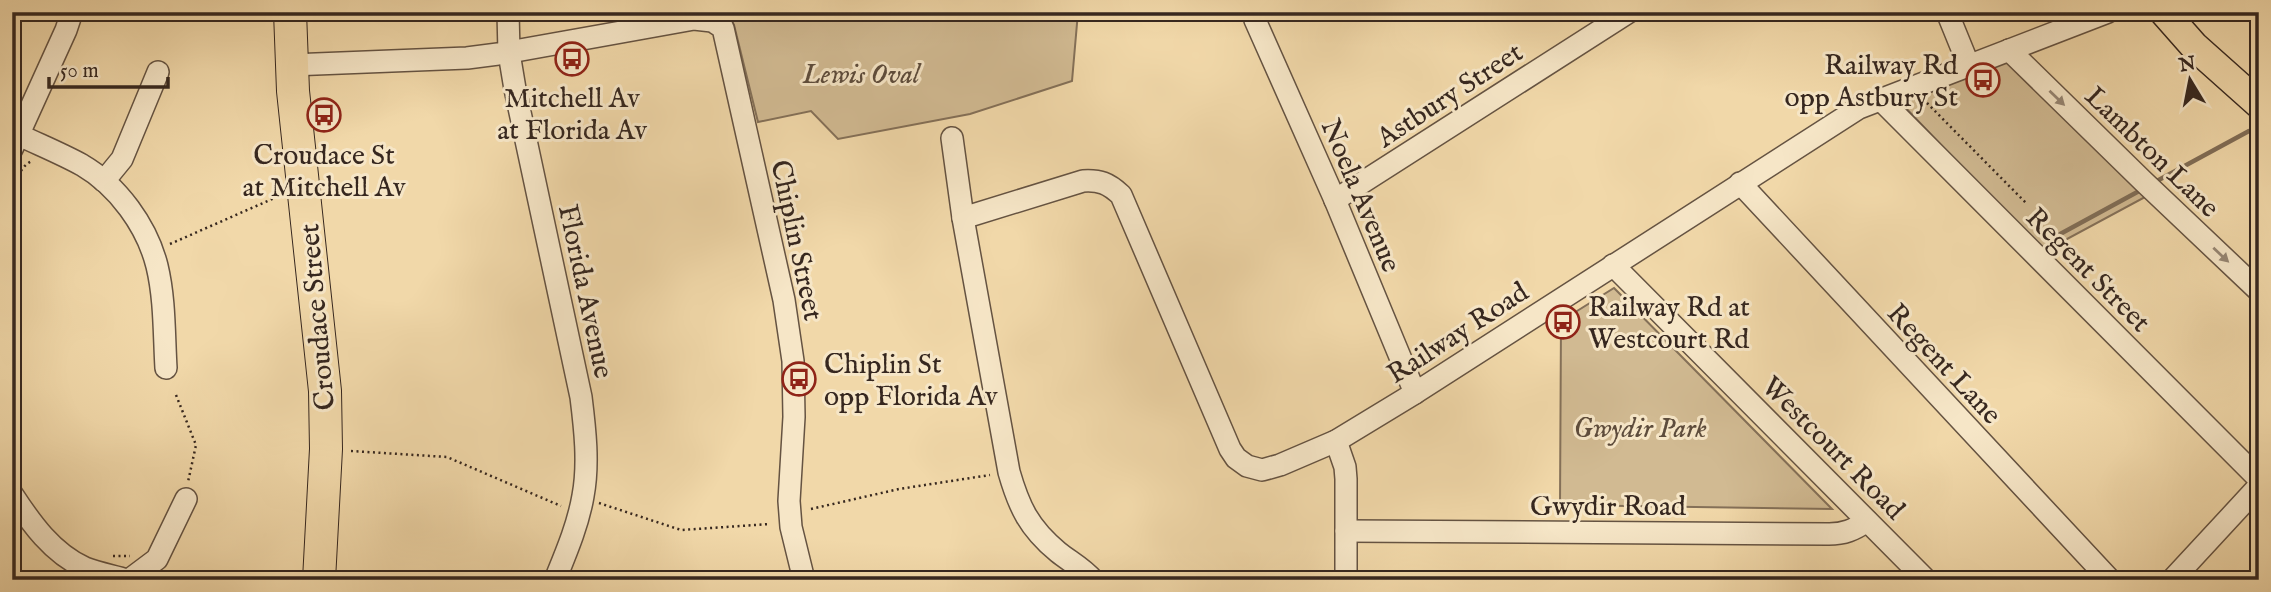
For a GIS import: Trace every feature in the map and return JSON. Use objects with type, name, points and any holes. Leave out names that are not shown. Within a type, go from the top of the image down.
[{"type":"highway","name":"Croudace Street","points":[[285,19],[326,391],[326,449],[318,580]]},
{"type":"main road","points":[[2164,12],[2194,46],[2259,104]]},
{"type":"street","points":[[72,12],[15,142],[83,166],[122,198],[149,242],[157,266],[166,368]]},
{"type":"street","name":"Florida Avenue","points":[[508,12],[509,52],[514,89],[584,421],[584,494],[576,525],[555,580]]},
{"type":"street","name":"Astbury Street","points":[[1335,200],[1629,12]]},
{"type":"street","points":[[1947,12],[1969,65]]},
{"type":"street","name":"Railway Road","points":[[963,218],[1083,181],[1098,180],[1109,184],[1121,195],[1230,449],[1247,466],[1262,470],[1336,441],[1858,108],[2108,12]]},
{"type":"street","name":"Noela Avenue","points":[[1249,15],[1335,200],[1415,393]]},
{"type":"street","name":"Chiplin Street","points":[[509,52],[694,19],[712,21],[723,28],[784,300],[793,361],[794,417],[789,501],[791,527],[804,580]]},
{"type":"street","name":"Lambton Lane","points":[[2009,50],[2259,291]]},
{"type":"street","points":[[291,65],[467,58],[509,52]]},
{"type":"street","points":[[104,181],[122,159],[158,72]]},
{"type":"street","name":"Regent Street","points":[[1880,99],[2259,479]]},
{"type":"street","points":[[952,138],[963,218],[1009,472],[1016,494],[1034,530],[1093,580]]},
{"type":"street","name":"Regent Lane","points":[[1740,183],[2110,580]]},
{"type":"street","name":"Westcourt Road","points":[[1613,265],[1926,580]]},
{"type":"street","points":[[1336,441],[1345,467],[1346,580]]},
{"type":"street","points":[[2172,580],[2259,486]]},
{"type":"street","points":[[12,494],[50,544],[68,558],[86,568],[128,580],[157,559],[186,499]]},
{"type":"street","name":"Gwydir Road","points":[[1346,531],[1841,534],[1867,521]]},
{"type":"path","points":[[1927,103],[2026,203]]},
{"type":"path","points":[[12,191],[26,164],[36,160]]},
{"type":"path","points":[[163,247],[279,196]]},
{"type":"path","points":[[176,395],[196,445],[186,499]]},
{"type":"path","points":[[326,449],[447,457],[563,507]]},
{"type":"path","points":[[811,509],[900,489],[992,475]]},
{"type":"path","points":[[599,503],[681,530],[769,524]]},
{"type":"path","points":[[104,554],[140,557],[151,564]]},
{"type":"green space","name":"Lewis Oval","points":[[726,12],[1078,12],[1072,81],[970,114],[838,139],[811,111],[758,122],[734,25]]},
{"type":"green space","points":[[2006,58],[2147,196],[2043,252],[1901,103]]},
{"type":"green space","name":"Gwydir Park","points":[[1614,288],[1832,509],[1560,505],[1561,321]]},
{"type":"waterway","points":[[2155,182],[2249,131]]},
{"type":"waterway","points":[[2051,239],[2141,190]]},
{"type":"place","name":"Mitchell Av at Florida Av","points":[[572,59]]},
{"type":"place","name":"Railway Rd opp Astbury St","points":[[1983,80]]},
{"type":"place","name":"Croudace St at Mitchell Av","points":[[324,115]]},
{"type":"place","name":"Railway Rd at Westcourt Rd","points":[[1563,322]]},
{"type":"place","name":"Chiplin St opp Florida Av","points":[[799,379]]}]
